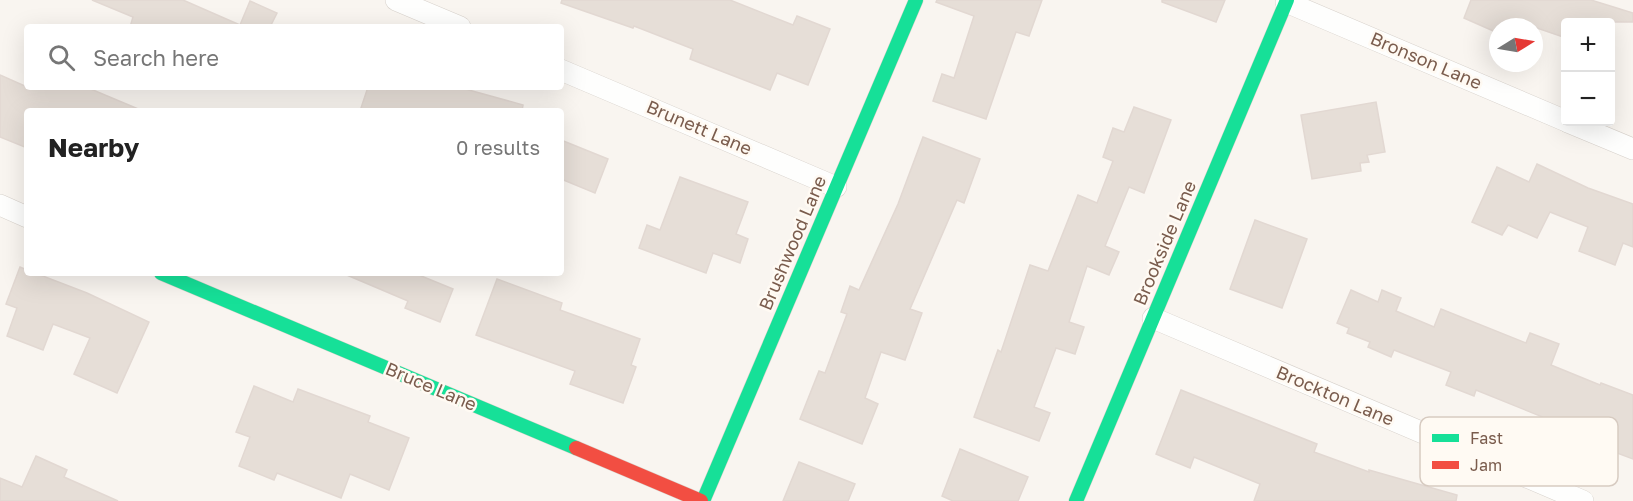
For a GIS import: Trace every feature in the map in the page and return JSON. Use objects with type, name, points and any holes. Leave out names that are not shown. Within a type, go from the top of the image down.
[{"type":"street","points":[[396,0],[453,24]]},
{"type":"street","name":"Brushwood Lane","points":[[702,501],[916,0]]},
{"type":"street","name":"Bronson Lane","points":[[1287,1],[1561,118]]},
{"type":"street","name":"Brookside Lane","points":[[1076,501],[1287,1]]},
{"type":"street","name":"Brunett Lane","points":[[564,71],[836,187]]},
{"type":"street","name":"Bronson Lane","points":[[1579,126],[1633,149]]},
{"type":"street","points":[[0,205],[24,215]]},
{"type":"street","name":"Bruce Lane","points":[[168,276],[702,501]]},
{"type":"street","name":"Brockton Lane","points":[[1153,318],[1420,432]]},
{"type":"street","name":"Brockton Lane","points":[[1548,486],[1583,501]]},
{"type":"building","points":[[92,0],[183,0],[238,24],[131,24],[133,17]]},
{"type":"building","points":[[562,0],[730,0],[793,25],[797,16],[830,29],[808,85],[777,73],[770,90],[690,59],[693,49],[634,26],[633,28],[561,3]]},
{"type":"building","points":[[937,0],[1042,0],[1029,36],[1016,32],[986,119],[933,101],[942,74],[954,78],[974,16],[936,2]]},
{"type":"building","points":[[1162,0],[1225,0],[1216,22],[1162,2]]},
{"type":"building","points":[[1471,0],[1591,0],[1633,13],[1633,22],[1615,22],[1615,18],[1561,18],[1561,36],[1543,30],[1543,18],[1489,18],[1489,29],[1464,18]]},
{"type":"building","points":[[250,1],[277,13],[272,24],[240,24]]},
{"type":"building","points":[[0,75],[24,86],[24,90],[93,90],[136,108],[24,108],[24,147],[0,137]]},
{"type":"building","points":[[367,90],[469,90],[523,105],[522,108],[361,108]]},
{"type":"building","points":[[1376,102],[1385,152],[1367,155],[1369,162],[1360,163],[1361,171],[1312,179],[1301,115]]},
{"type":"building","points":[[1134,107],[1171,120],[1144,193],[1129,187],[1105,246],[1119,252],[1109,275],[1087,266],[1069,322],[1084,327],[1075,354],[1056,348],[1034,407],[1050,413],[1039,441],[974,417],[998,350],[1001,352],[1030,265],[1048,271],[1078,195],[1097,203],[1113,161],[1103,157],[1113,128],[1124,132]]},
{"type":"building","points":[[923,137],[980,159],[964,203],[957,200],[910,309],[922,313],[905,360],[881,352],[865,398],[878,404],[862,444],[800,419],[819,371],[825,373],[847,314],[841,312],[850,286],[859,290],[898,204]]},
{"type":"building","points":[[564,141],[608,159],[595,193],[564,180]]},
{"type":"building","points":[[1537,164],[1588,188],[1633,204],[1633,247],[1623,243],[1615,265],[1579,251],[1588,227],[1550,212],[1537,238],[1508,225],[1502,235],[1472,222],[1497,167],[1529,182]]},
{"type":"building","points":[[680,177],[748,202],[736,234],[748,239],[740,263],[713,253],[706,273],[639,248],[647,225],[660,230]]},
{"type":"building","points":[[1255,220],[1307,239],[1282,308],[1230,289]]},
{"type":"building","points":[[20,267],[24,269],[24,276],[43,276],[87,293],[149,322],[117,393],[74,374],[90,338],[53,324],[43,350],[7,336],[17,308],[6,304]]},
{"type":"building","points":[[349,276],[421,276],[453,289],[440,322],[405,308],[408,301]]},
{"type":"building","points":[[497,279],[562,303],[560,310],[640,339],[631,365],[636,367],[623,403],[570,384],[575,371],[476,335]]},
{"type":"building","points":[[1351,290],[1378,302],[1382,290],[1401,298],[1396,311],[1434,327],[1441,309],[1526,343],[1530,333],[1559,344],[1551,365],[1600,385],[1601,383],[1633,395],[1633,459],[1618,453],[1618,417],[1543,417],[1476,390],[1474,396],[1446,385],[1451,372],[1394,350],[1391,357],[1368,347],[1370,342],[1347,333],[1349,328],[1337,323]]},
{"type":"building","points":[[254,386],[293,402],[298,389],[370,416],[368,422],[409,438],[389,490],[350,474],[341,498],[277,473],[274,480],[239,466],[250,437],[236,432]]},
{"type":"building","points":[[1181,390],[1317,444],[1314,452],[1369,472],[1369,470],[1457,495],[1456,501],[1254,501],[1260,484],[1194,457],[1190,468],[1156,454]]},
{"type":"building","points":[[960,449],[1028,477],[1018,501],[953,501],[942,496]]},
{"type":"building","points":[[36,456],[67,470],[64,477],[118,501],[0,501],[0,478],[22,487]]},
{"type":"building","points":[[799,462],[855,484],[848,501],[783,501]]},
{"type":"traffic: fast","points":[[703,501],[916,0]]},
{"type":"traffic: fast","points":[[1076,501],[1287,0]]},
{"type":"traffic: fast","points":[[168,276],[576,448]]},
{"type":"traffic: jam","points":[[576,448],[701,501]]}]
